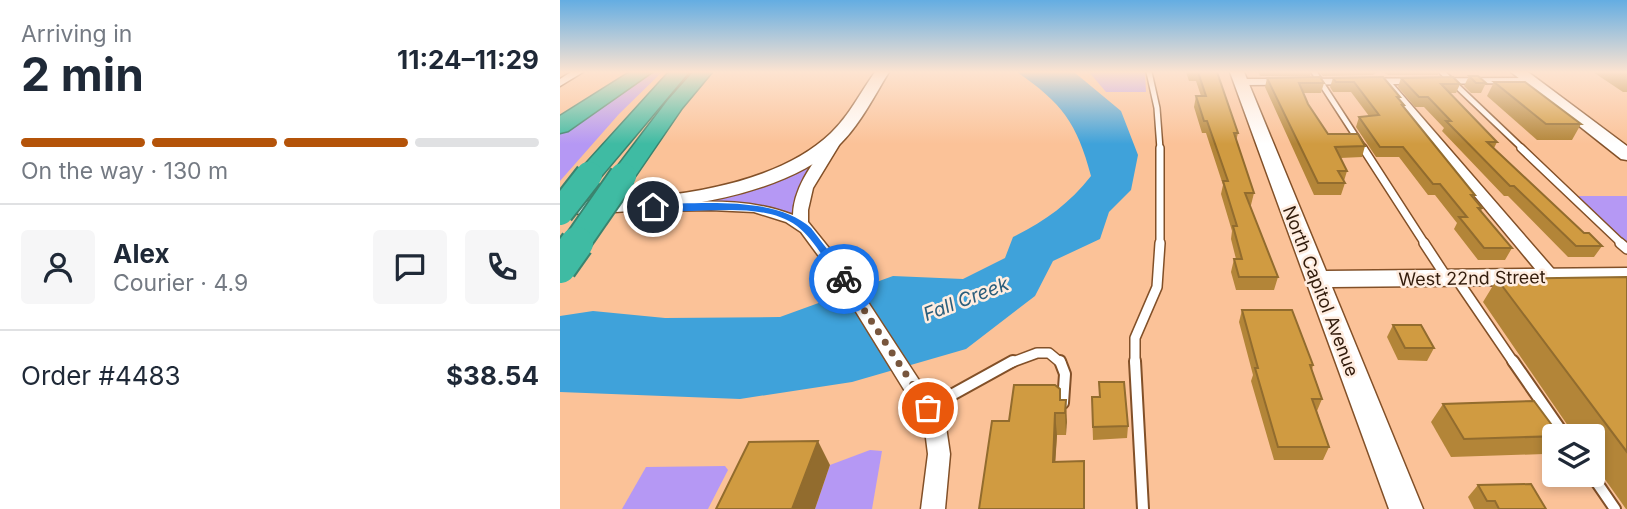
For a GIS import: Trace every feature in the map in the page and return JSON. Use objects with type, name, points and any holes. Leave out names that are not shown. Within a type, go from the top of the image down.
[{"type":"highway","points":[[560,126],[606,96]]},
{"type":"highway","points":[[560,210],[632,122],[657,96]]},
{"type":"highway","points":[[560,267],[682,96]]},
{"type":"main road","points":[[560,210],[635,207],[694,199],[754,182],[804,160],[840,134],[866,96]]},
{"type":"main road","name":"North Capitol Avenue","points":[[1246,96],[1406,509]]},
{"type":"main road","points":[[1549,96],[1627,155]]},
{"type":"main road","name":"West 22nd Street","points":[[1317,279],[1624,279]]},
{"type":"street","points":[[1397,96],[1551,277]]},
{"type":"street","points":[[840,134],[817,168],[801,199],[801,222],[856,298],[928,408],[939,435],[941,465],[933,509]]},
{"type":"street","points":[[635,207],[732,207],[764,210],[792,219],[811,235]]},
{"type":"lane","points":[[1143,509],[1134,346],[1137,327],[1157,291],[1161,144],[1156,96]]},
{"type":"lane","points":[[1329,96],[1452,278],[1556,424]]},
{"type":"lane","points":[[1466,96],[1627,249]]},
{"type":"lane","points":[[928,408],[1006,363],[1028,354],[1047,354],[1058,359],[1065,370],[1063,403]]},
{"type":"lane","points":[[1600,487],[1615,509]]},
{"type":"shaded area","points":[[611,96],[638,96],[560,181],[560,128]]},
{"type":"shaded area","points":[[818,158],[799,186],[792,214],[752,204],[694,203]]},
{"type":"shaded area","points":[[1575,196],[1627,196],[1627,241],[1624,241]]},
{"type":"shaded area","points":[[870,450],[882,451],[872,509],[815,509],[830,465]]},
{"type":"shaded area","points":[[725,466],[728,470],[708,509],[622,509],[646,467]]},
{"type":"water","name":"Fall Creek","points":[[1048,96],[1103,96],[1121,111],[1138,155],[1131,190],[1109,212],[1100,239],[1053,261],[1035,296],[966,349],[852,382],[740,399],[560,392],[560,316],[593,311],[665,318],[780,317],[893,276],[963,279],[1005,258],[1013,237],[1055,211],[1091,176],[1080,142],[1066,116]]},
{"type":"building","points":[[1196,96],[1225,96],[1238,133],[1234,133],[1254,193],[1245,193],[1278,277],[1239,277],[1234,259],[1242,259],[1233,226],[1237,226],[1223,181],[1228,181]]},
{"type":"building","points":[[1276,96],[1304,96],[1328,134],[1358,134],[1365,146],[1335,147],[1347,171],[1338,171],[1345,183],[1318,183]]},
{"type":"building","points":[[1364,96],[1399,96],[1397,97],[1402,105],[1475,195],[1471,195],[1482,208],[1478,208],[1512,248],[1484,248],[1459,217],[1467,217],[1440,184],[1433,184],[1403,147],[1380,147],[1359,117],[1379,115]]},
{"type":"building","points":[[1452,96],[1497,142],[1487,142],[1584,233],[1589,233],[1602,246],[1576,246],[1514,186],[1510,186],[1446,121],[1451,121],[1428,97],[1419,97]]},
{"type":"building","points":[[1511,96],[1543,96],[1581,124],[1546,124]]},
{"type":"building","points":[[1627,277],[1627,452],[1497,279]]},
{"type":"building","points":[[1242,310],[1292,310],[1313,365],[1310,365],[1322,399],[1312,399],[1329,447],[1278,447],[1255,368],[1258,368]]},
{"type":"building","points":[[1393,325],[1421,325],[1434,348],[1405,348]]},
{"type":"building","points":[[1099,382],[1124,382],[1128,426],[1093,427],[1092,397],[1100,397]]},
{"type":"building","points":[[1014,385],[1055,385],[1060,389],[1060,400],[1066,400],[1065,413],[1055,413],[1053,462],[1084,461],[1084,509],[979,509],[992,421],[1009,421]]},
{"type":"building","points":[[1534,401],[1551,424],[1542,424],[1542,437],[1464,439],[1443,404]]},
{"type":"building","points":[[818,441],[792,509],[716,509],[749,442]]},
{"type":"building","points":[[1531,484],[1546,509],[1499,509],[1495,501],[1487,501],[1478,485]]},
{"type":"way so far","points":[[844,279],[928,408]]},
{"type":"route","points":[[653,207],[750,208],[786,216],[807,230],[844,279]]}]
